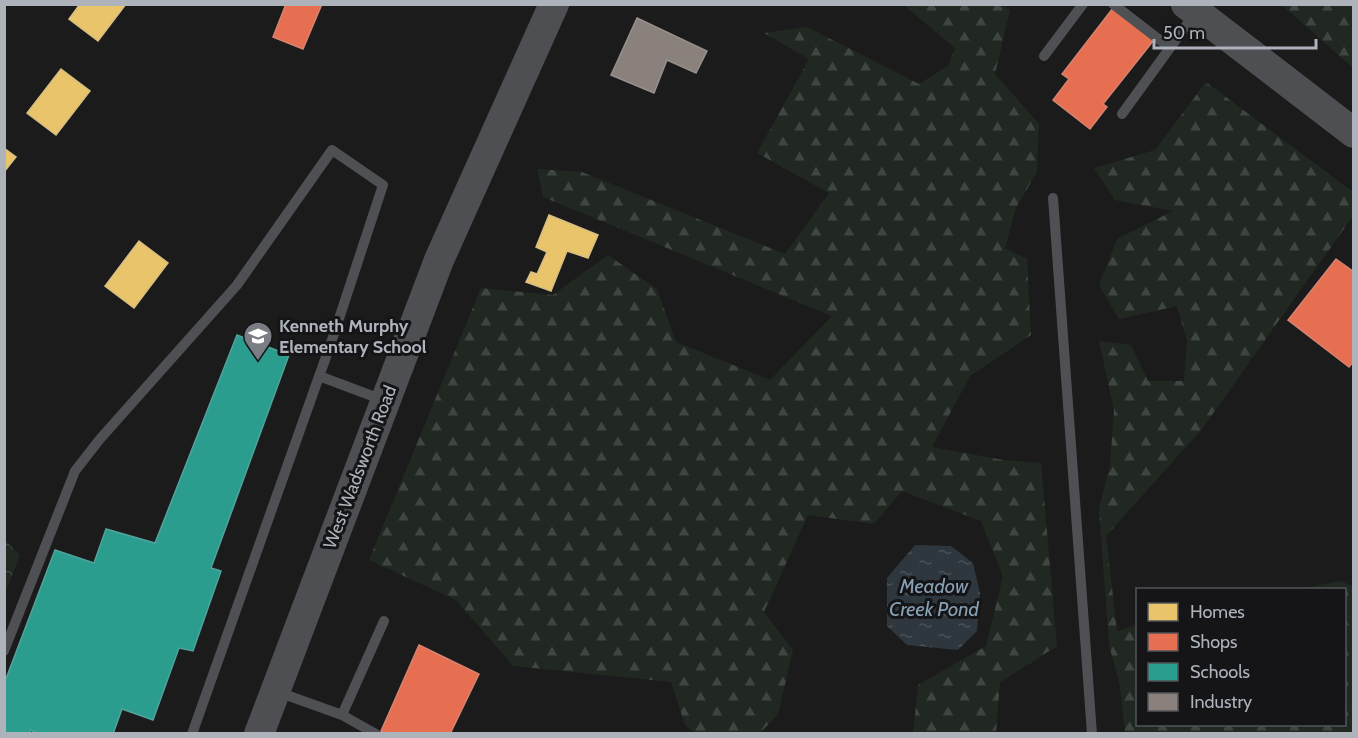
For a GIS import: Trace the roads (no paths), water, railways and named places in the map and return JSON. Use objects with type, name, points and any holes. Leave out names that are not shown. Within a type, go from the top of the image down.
[{"type":"main road","name":"West Wadsworth Road","points":[[259,734],[439,260],[554,4]]},
{"type":"main road","points":[[1191,8],[1353,133]]},
{"type":"lane","points":[[1044,56],[1083,4]]},
{"type":"lane","points":[[1113,4],[1170,48]]},
{"type":"lane","points":[[1122,114],[1170,48],[1191,8]]},
{"type":"lane","points":[[4,651],[75,471],[100,439],[237,285],[332,150],[383,185],[319,376],[192,734]]},
{"type":"lane","points":[[1053,198],[1092,734]]},
{"type":"lane","points":[[319,376],[386,401]]},
{"type":"lane","points":[[342,715],[384,621]]},
{"type":"lane","points":[[275,691],[342,715],[376,734]]},
{"type":"water","name":"Meadow Creek Pond","points":[[915,545],[951,546],[973,563],[980,593],[977,631],[958,650],[907,645],[887,626],[887,578]]},
{"type":"place","name":"Kenneth Murphy Elementary School","points":[[258,362]]}]
